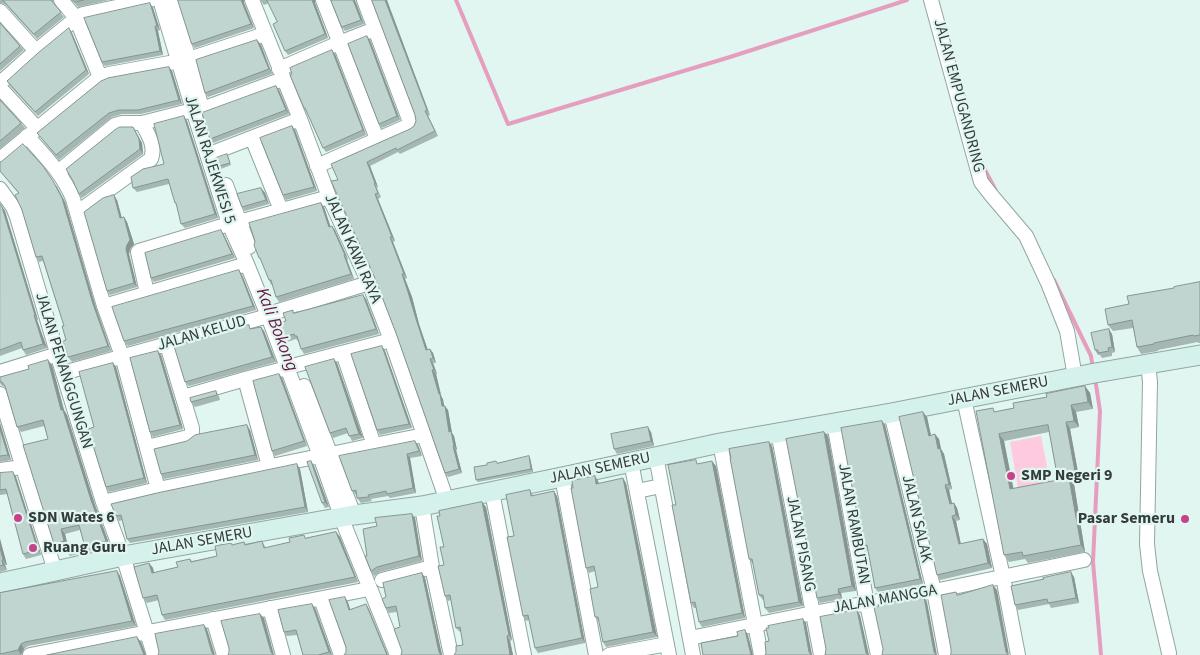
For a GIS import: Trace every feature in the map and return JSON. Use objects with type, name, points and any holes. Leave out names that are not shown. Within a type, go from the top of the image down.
[{"type":"street","points":[[61,0],[76,18],[100,77]]},
{"type":"street","points":[[0,83],[36,51],[83,14],[150,0]]},
{"type":"street","points":[[160,0],[183,60]]},
{"type":"street","points":[[171,0],[183,60],[197,110],[215,152],[234,223],[292,367],[347,516],[369,589],[397,655]]},
{"type":"street","name":"JALAN KAWI RAYA","points":[[252,0],[329,197],[369,284],[391,340],[447,501]]},
{"type":"street","points":[[323,0],[377,139]]},
{"type":"street","points":[[317,166],[410,125],[364,0]]},
{"type":"street","name":"JALAN EMPUGANDRING","points":[[931,0],[981,182],[1026,236],[1048,283],[1084,376]]},
{"type":"street","points":[[0,11],[36,51]]},
{"type":"street","points":[[58,172],[115,125],[142,123],[197,110],[281,74],[340,43],[375,29]]},
{"type":"street","points":[[0,159],[100,77],[183,60],[266,34]]},
{"type":"street","points":[[0,88],[58,172],[70,192],[78,212],[104,306],[122,356],[158,489]]},
{"type":"street","name":"JALAN RAJEKWESI 5","points":[[197,110],[248,264],[271,314]]},
{"type":"street","points":[[215,152],[300,119]]},
{"type":"street","points":[[78,212],[151,159],[153,145],[142,123]]},
{"type":"street","points":[[252,138],[281,210]]},
{"type":"street","name":"JALAN PENANGGUNGAN","points":[[0,189],[13,207],[17,217],[103,502],[154,655]]},
{"type":"street","points":[[147,293],[139,251],[329,197]]},
{"type":"street","points":[[104,306],[248,264]]},
{"type":"street","name":"JALAN KELUD","points":[[63,373],[167,345],[369,284]]},
{"type":"street","points":[[183,397],[391,340]]},
{"type":"street","points":[[147,448],[191,436],[192,434],[192,428],[167,345]]},
{"type":"street","points":[[0,372],[58,354]]},
{"type":"street","points":[[343,354],[374,445]]},
{"type":"street","name":"JALAN SEMERU","points":[[0,582],[122,556],[347,516],[422,506],[720,443],[1200,355]]},
{"type":"street","points":[[1148,364],[1150,382],[1147,544],[1150,571],[1169,653]]},
{"type":"street","points":[[245,379],[268,466]]},
{"type":"street","points":[[964,399],[1018,655]]},
{"type":"street","points":[[1,402],[55,571]]},
{"type":"street","name":"JALAN SALAK","points":[[891,413],[934,591],[946,655]]},
{"type":"street","name":"JALAN RAMBUTAN","points":[[834,423],[878,655]]},
{"type":"street","name":"JALAN PISANG","points":[[778,432],[821,655]]},
{"type":"street","points":[[103,502],[268,466],[424,436]]},
{"type":"street","points":[[720,443],[761,655]]},
{"type":"street","points":[[656,456],[693,655]]},
{"type":"street","points":[[608,655],[668,649],[631,462]]},
{"type":"street","points":[[0,470],[22,467]]},
{"type":"street","points":[[562,477],[596,655]]},
{"type":"street","points":[[637,491],[662,486]]},
{"type":"street","points":[[492,492],[524,655]]},
{"type":"street","points":[[422,506],[432,567],[451,655]]},
{"type":"street","name":"JALAN MANGGA","points":[[690,638],[1084,560]]},
{"type":"street","points":[[382,580],[432,567]]},
{"type":"street","points":[[30,655],[80,650],[213,619],[369,589]]},
{"type":"street","points":[[321,599],[341,655]]},
{"type":"street","points":[[270,608],[283,655]]},
{"type":"street","points":[[213,619],[224,655]]},
{"type":"shaded area","points":[[1041,436],[1051,487],[1019,493],[1010,442]]},
{"type":"building","points":[[3,0],[51,0],[61,12],[34,34]]},
{"type":"building","points":[[178,0],[241,0],[251,24],[192,44]]},
{"type":"building","points":[[267,0],[312,0],[325,34],[285,51],[273,24],[277,22]]},
{"type":"building","points":[[331,0],[353,0],[361,20],[342,27]]},
{"type":"building","points":[[372,0],[385,0],[427,110],[425,111],[435,131],[397,150],[396,148],[367,162],[378,193],[375,194],[392,237],[390,237],[404,274],[402,274],[426,350],[430,349],[433,358],[430,359],[434,370],[432,370],[442,406],[445,406],[449,432],[451,431],[459,469],[445,473],[374,276],[331,181],[338,180],[331,164],[410,129],[416,121]]},
{"type":"building","points":[[150,3],[157,26],[155,26],[160,51],[102,62],[84,18]]},
{"type":"building","points":[[0,23],[20,46],[0,64]]},
{"type":"building","points":[[69,28],[86,70],[35,112],[7,81]]},
{"type":"building","points":[[367,36],[397,116],[379,124],[348,44]]},
{"type":"building","points":[[257,40],[269,69],[205,93],[196,60]]},
{"type":"building","points":[[332,50],[363,130],[323,148],[290,75],[292,74],[290,68]]},
{"type":"building","points":[[169,67],[179,100],[138,110],[119,110],[109,113],[56,155],[37,133],[101,81],[108,78]]},
{"type":"building","points":[[276,86],[286,110],[210,139],[202,113]]},
{"type":"building","points":[[0,100],[21,123],[0,141]]},
{"type":"building","points":[[184,116],[215,214],[181,224],[168,179],[133,188],[131,177],[143,169],[164,164],[154,124]]},
{"type":"building","points":[[292,126],[314,187],[283,195],[260,138]]},
{"type":"building","points":[[120,127],[133,127],[139,139],[140,149],[79,194],[66,169]]},
{"type":"building","points":[[23,144],[43,166],[62,198],[93,304],[108,346],[68,357],[63,341],[66,340],[62,326],[64,326],[42,256],[36,257],[22,210],[15,195],[19,193],[0,171],[0,162]]},
{"type":"building","points":[[227,154],[230,163],[219,166],[216,158]]},
{"type":"building","points":[[261,188],[266,200],[242,207],[237,194]]},
{"type":"building","points":[[114,195],[120,218],[124,217],[130,240],[126,249],[134,283],[107,291],[84,212],[103,198]]},
{"type":"building","points":[[321,203],[329,227],[332,226],[351,274],[276,297],[271,280],[269,280],[254,245],[255,241],[249,223]]},
{"type":"building","points":[[0,204],[43,344],[23,350],[21,342],[0,350]]},
{"type":"building","points":[[221,230],[232,254],[151,278],[145,253]]},
{"type":"building","points":[[239,270],[253,306],[124,341],[112,307]]},
{"type":"building","points":[[1200,282],[1200,335],[1137,347],[1132,320],[1108,325],[1105,309],[1129,304],[1127,296]]},
{"type":"building","points":[[363,295],[376,329],[301,349],[297,336],[294,334],[284,337],[278,323],[286,321],[283,313],[293,310],[293,313]]},
{"type":"building","points":[[249,325],[250,329],[261,327],[272,357],[185,382],[174,346]]},
{"type":"building","points":[[1109,329],[1112,347],[1108,348],[1109,351],[1098,353],[1098,350],[1095,350],[1091,333]]},
{"type":"building","points":[[382,346],[409,424],[377,430],[351,354]]},
{"type":"building","points":[[158,351],[180,425],[150,432],[130,358]]},
{"type":"building","points":[[334,359],[359,434],[349,436],[346,428],[330,433],[305,367]]},
{"type":"building","points":[[48,360],[61,410],[63,410],[106,541],[85,547],[79,525],[61,529],[64,541],[54,544],[23,445],[48,439],[43,420],[17,427],[5,386],[0,381],[0,377],[29,369],[28,366]]},
{"type":"building","points":[[113,363],[144,478],[106,487],[88,429],[94,427],[79,372]]},
{"type":"building","points":[[279,374],[304,441],[272,451],[253,381]]},
{"type":"building","points":[[1085,386],[1088,402],[1071,405],[1074,421],[1066,422],[1076,477],[1069,478],[1081,545],[1023,556],[1022,552],[1004,555],[976,411],[993,408],[994,412],[1014,408],[1013,403],[1047,397],[1046,394]],"holes":[[[1048,425],[1058,480],[1010,489],[999,434]]]},
{"type":"building","points":[[216,391],[217,395],[191,402],[190,398]]},
{"type":"building","points":[[923,412],[929,436],[935,434],[938,449],[940,448],[949,484],[945,485],[950,504],[954,503],[956,515],[952,516],[959,544],[983,539],[988,563],[937,575],[899,417]]},
{"type":"building","points":[[882,421],[920,579],[875,588],[867,545],[863,546],[841,428]]},
{"type":"building","points":[[247,425],[255,455],[161,474],[154,449],[187,441],[195,435]]},
{"type":"building","points":[[648,427],[651,441],[614,449],[611,434]]},
{"type":"building","points":[[0,429],[8,455],[0,456]]},
{"type":"building","points":[[824,432],[852,586],[838,589],[839,594],[817,598],[786,439]]},
{"type":"building","points":[[415,441],[419,451],[407,454],[413,488],[387,494],[386,491],[368,495],[369,497],[357,498],[356,490],[352,491],[339,456]]},
{"type":"building","points":[[769,442],[799,602],[765,608],[763,595],[759,595],[752,559],[749,559],[729,449]]},
{"type":"building","points":[[529,456],[531,469],[476,480],[474,467],[496,461],[497,463]]},
{"type":"building","points":[[696,460],[697,464],[712,461],[742,613],[699,622],[695,602],[691,603],[672,505],[676,505],[668,465]]},
{"type":"building","points":[[311,461],[325,502],[322,503],[307,462]]},
{"type":"building","points":[[297,464],[305,507],[127,539],[121,515],[116,516],[111,504],[157,493]]},
{"type":"building","points":[[13,472],[38,550],[23,554],[6,489],[0,490],[0,473]]},
{"type":"building","points":[[595,476],[596,484],[623,478],[653,632],[603,642],[598,617],[595,617],[590,589],[598,587],[594,566],[586,568],[571,488],[573,488],[572,481]]},
{"type":"building","points":[[530,490],[531,496],[554,491],[582,638],[535,648],[528,615],[523,616],[507,537],[514,536],[506,495]]},
{"type":"building","points":[[482,502],[509,635],[507,636],[510,655],[454,655],[456,646],[463,645],[460,627],[456,628],[450,595],[445,596],[438,566],[444,565],[440,547],[444,547],[437,516],[440,516],[439,511]]},
{"type":"building","points":[[412,514],[419,556],[377,567],[371,571],[365,556],[367,556],[363,529],[377,526],[375,518]]},
{"type":"building","points":[[336,532],[355,577],[162,615],[157,595],[143,598],[134,567],[149,563],[152,573],[178,567],[176,562],[190,559],[191,562],[217,556],[215,546],[244,542],[245,545],[262,541],[264,548],[290,542],[289,538],[304,535],[305,538]]},
{"type":"building","points":[[83,544],[84,548],[66,552],[66,549]]},
{"type":"building","points":[[0,547],[3,565],[0,566]]},
{"type":"building","points":[[117,571],[132,621],[25,642],[21,644],[18,650],[0,654],[0,593]]},
{"type":"building","points":[[1071,572],[1076,598],[1048,603],[1047,599],[1015,605],[1011,586]]},
{"type":"building","points":[[422,573],[441,655],[401,655],[402,651],[394,629],[400,627],[396,606],[386,608],[382,599],[386,597],[383,583]]},
{"type":"building","points":[[993,585],[1008,655],[950,655],[951,649],[941,595],[956,592],[957,595]]},
{"type":"building","points":[[345,597],[349,610],[366,604],[387,655],[344,655],[346,647],[329,600]]},
{"type":"building","points":[[924,597],[936,655],[882,655],[883,649],[874,607]]},
{"type":"building","points":[[312,604],[329,652],[318,655],[303,655],[296,630],[284,632],[278,610]]},
{"type":"building","points":[[857,610],[868,655],[825,655],[826,649],[820,617]]},
{"type":"building","points":[[260,614],[273,655],[228,655],[229,648],[221,621]]},
{"type":"building","points":[[803,619],[811,655],[765,655],[765,642],[769,641],[766,628],[769,628],[768,626]]},
{"type":"building","points":[[204,625],[214,655],[158,655],[155,634]]},
{"type":"building","points":[[745,630],[751,655],[703,655],[701,643],[738,636],[737,632]]},
{"type":"building","points":[[137,637],[144,655],[47,655]]},
{"type":"waterway","points":[[456,0],[508,124],[730,57],[907,0]]},
{"type":"waterway","points":[[982,164],[996,191]]},
{"type":"waterway","points":[[1054,280],[1091,356],[1093,369]]},
{"type":"waterway","points":[[1095,378],[1100,411],[1093,562],[1101,655]]},
{"type":"place","name":"SMP Negeri 9","points":[[1011,476]]},
{"type":"place","name":"SDN Wates 6","points":[[18,518]]},
{"type":"place","name":"Pasar Semeru","points":[[1185,519]]},
{"type":"place","name":"Ruang Guru","points":[[33,548]]},
{"type":"water label","name":"Kali Bokong","points":[[276,330]]}]
